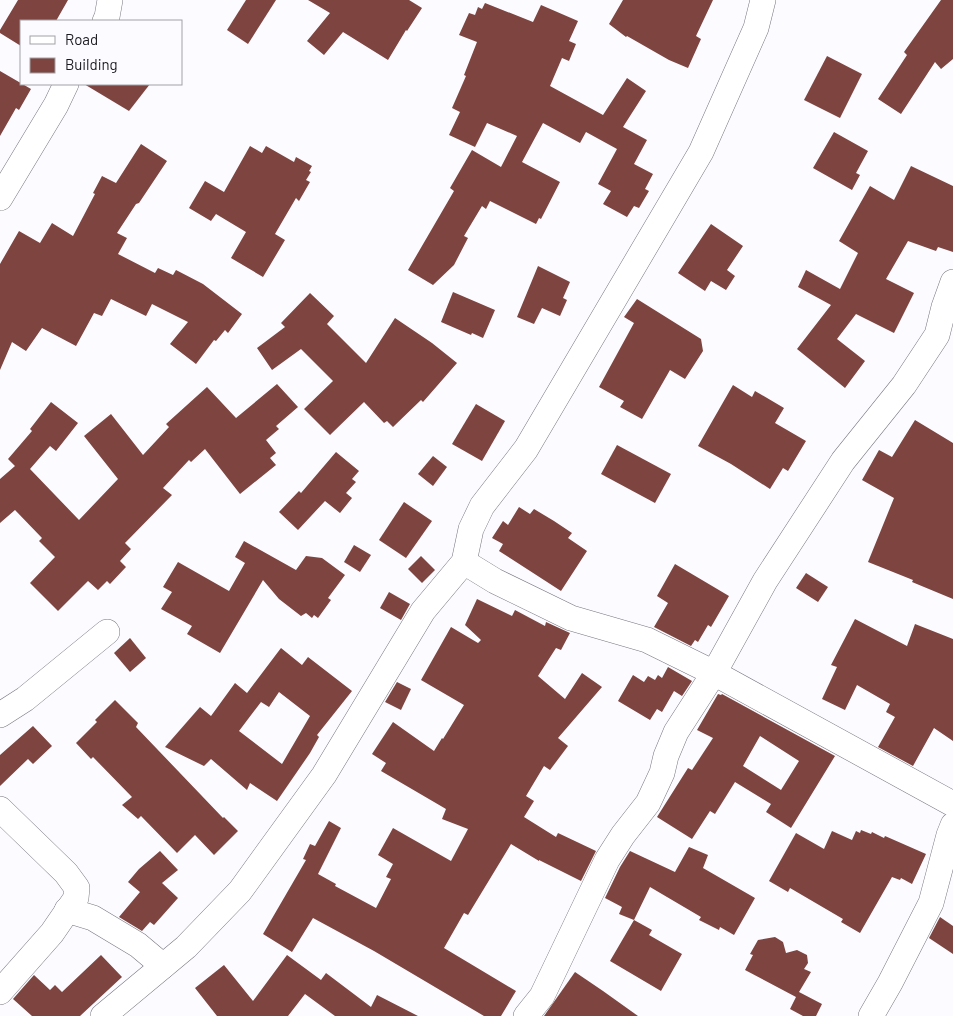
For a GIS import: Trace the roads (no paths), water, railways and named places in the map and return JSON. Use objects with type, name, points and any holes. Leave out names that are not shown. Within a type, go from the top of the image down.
[{"type":"street","points":[[105,20],[110,0]]},
{"type":"street","points":[[103,1016],[186,947],[240,890],[324,775],[423,611],[464,562],[472,529],[482,506],[526,449],[701,152],[756,28],[764,0]]},
{"type":"street","points":[[0,198],[56,105],[66,85]]},
{"type":"street","points":[[526,1016],[542,996],[607,860],[623,834],[648,803],[662,773],[666,756],[676,732],[714,673],[765,582],[843,461],[904,386],[937,335],[953,282]]},
{"type":"street","points":[[464,562],[494,581],[571,618],[648,640],[714,673],[953,804]]},
{"type":"street","points":[[0,715],[25,699],[107,632]]},
{"type":"street","points":[[0,809],[66,873],[77,888],[76,898],[42,946],[0,992]]},
{"type":"street","points":[[871,1016],[931,903],[953,825]]},
{"type":"street","points":[[67,910],[93,918],[138,945],[163,966]]}]
